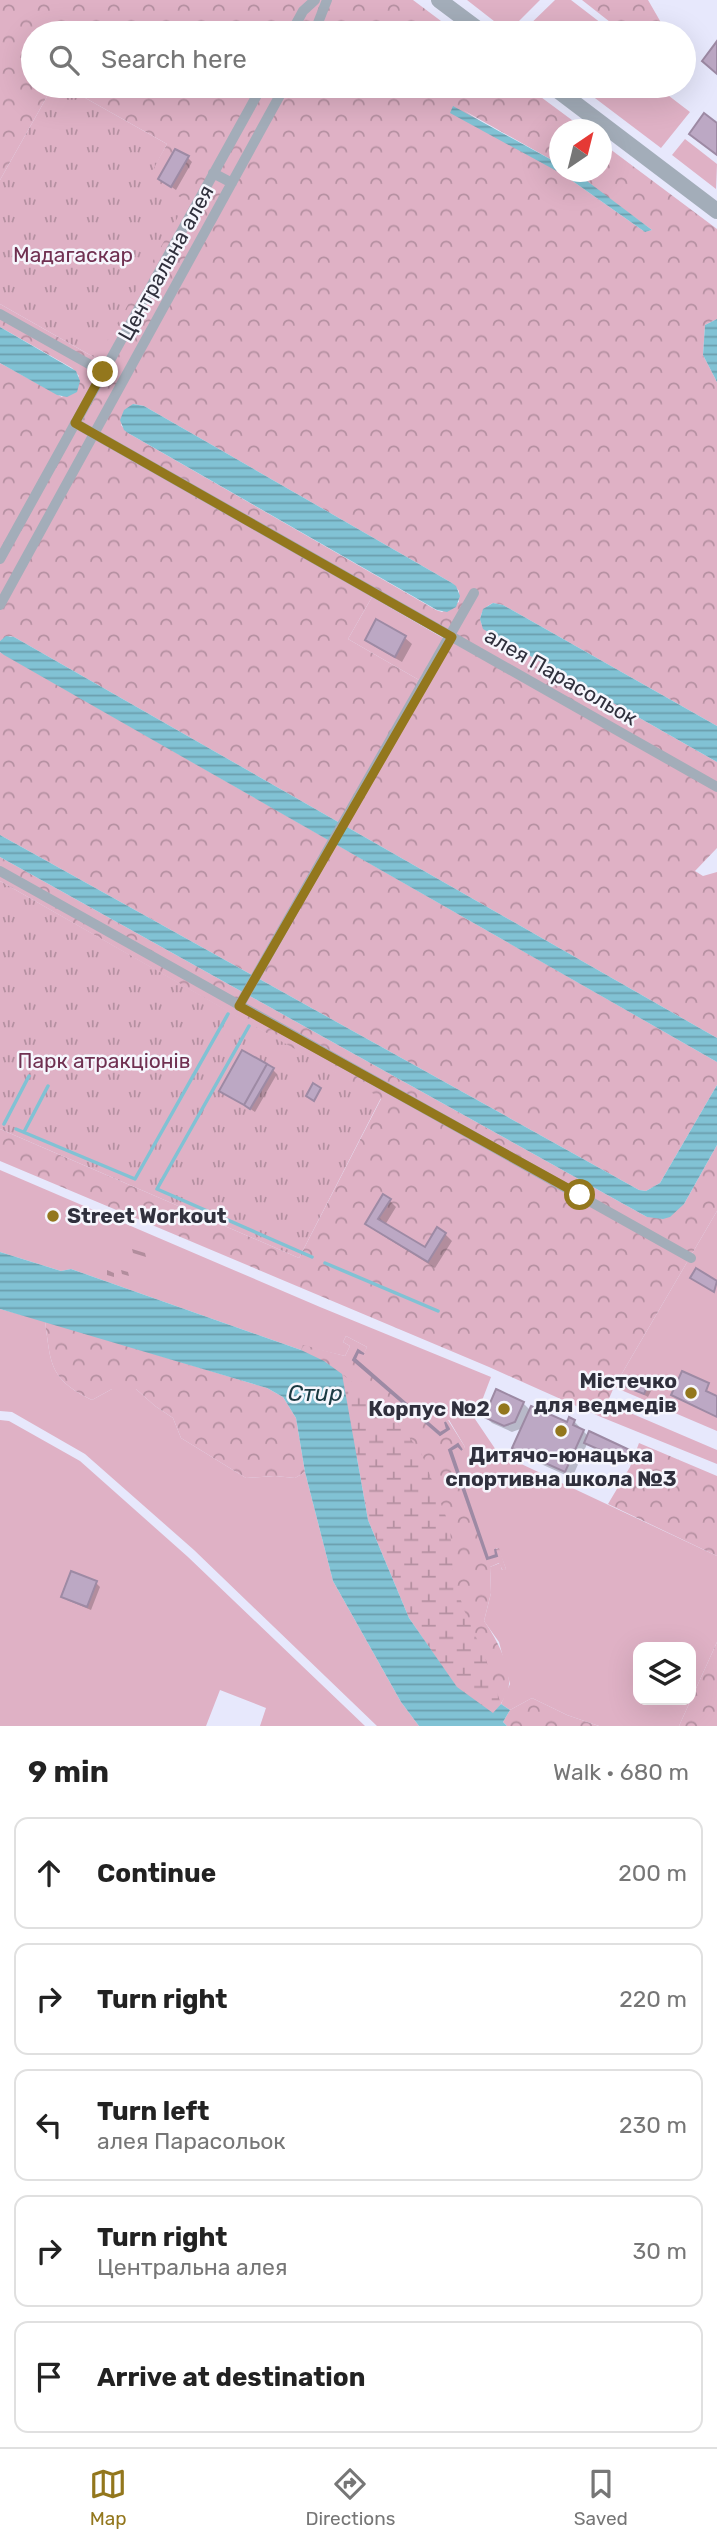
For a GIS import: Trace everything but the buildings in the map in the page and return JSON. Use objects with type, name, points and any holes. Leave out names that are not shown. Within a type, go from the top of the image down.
[{"type":"street","points":[[298,21],[303,11],[315,0]]},
{"type":"street","points":[[319,21],[327,0]]},
{"type":"street","points":[[439,0],[467,21]]},
{"type":"street","name":"Центральна алея","points":[[0,559],[255,98]]},
{"type":"street","name":"Центральна алея","points":[[0,605],[3,592],[94,434],[278,98]]},
{"type":"street","points":[[568,98],[717,211]]},
{"type":"street","points":[[214,173],[232,183]]},
{"type":"street","points":[[0,314],[103,372]]},
{"type":"street","name":"алея Парасольок","points":[[75,423],[717,787]]},
{"type":"street","points":[[239,1006],[452,637],[474,593]]},
{"type":"street","points":[[0,871],[691,1258]]},
{"type":"green space","points":[[0,0],[413,0],[441,21],[21,21],[21,98],[46,98],[0,180]]},
{"type":"green space","points":[[467,0],[540,0],[519,21],[494,21]]},
{"type":"green space","points":[[555,0],[571,0],[598,21],[533,21]]},
{"type":"green space","points":[[582,0],[648,0],[660,21],[609,21]]},
{"type":"green space","name":"Мадагаскар","points":[[46,98],[85,98],[167,144],[148,179],[187,201],[97,359],[0,304],[0,180]]},
{"type":"green space","points":[[85,98],[542,98],[571,119],[549,119],[549,158],[463,110],[549,165],[549,182],[574,182],[645,232],[652,230],[587,182],[612,182],[612,150],[717,229],[717,319],[705,325],[703,355],[717,382],[717,726],[503,605],[493,603],[488,606],[482,612],[481,620],[488,632],[717,762],[717,848],[695,871],[703,876],[717,872],[717,1038],[14,637],[0,641],[0,363],[62,397],[79,376],[72,368],[0,327],[0,304],[97,359],[147,179],[167,144]],"holes":[[[133,404],[144,406],[452,583],[459,591],[459,602],[442,612],[436,610],[128,433],[121,425]],[[372,597],[443,637],[419,680],[348,639]]]},
{"type":"green space","points":[[595,98],[672,98],[690,112],[661,148]]},
{"type":"green space","points":[[685,139],[717,164],[716,189],[672,155]]},
{"type":"green space","points":[[372,597],[443,638],[419,680],[348,639]]},
{"type":"green space","points":[[0,652],[717,1062],[717,1085],[660,1183],[646,1191],[639,1190],[0,835]]},
{"type":"green space","points":[[0,857],[647,1217],[684,1204],[717,1145],[717,1211],[614,1387],[601,1417],[489,1367],[0,1161],[0,1129],[299,1258],[381,1099],[0,881]]},
{"type":"green space","name":"Парк атракціонів","points":[[0,881],[381,1098],[299,1258],[0,1129]]},
{"type":"green space","points":[[0,1170],[491,1377],[475,1419],[498,1453],[717,1556],[717,1642],[696,1688],[696,1642],[633,1642],[633,1705],[689,1705],[679,1726],[599,1726],[567,1715],[532,1698],[510,1710],[501,1704],[510,1684],[499,1642],[484,1621],[491,1593],[490,1567],[500,1563],[502,1570],[506,1569],[498,1548],[495,1549],[497,1556],[487,1559],[449,1450],[458,1444],[462,1449],[465,1447],[449,1420],[445,1422],[449,1429],[440,1435],[353,1360],[358,1350],[364,1353],[367,1347],[346,1336],[343,1342],[350,1346],[345,1356],[303,1346],[301,1350],[71,1269],[61,1271],[0,1252]]},
{"type":"green space","points":[[717,1211],[717,1431],[614,1387]]},
{"type":"green space","points":[[0,1309],[45,1321],[55,1369],[67,1385],[92,1400],[112,1389],[136,1389],[173,1418],[181,1438],[246,1478],[295,1478],[305,1472],[333,1581],[401,1702],[419,1726],[377,1726],[194,1550],[85,1454],[12,1412],[0,1411]]},
{"type":"green space","points":[[45,1321],[267,1388],[283,1397],[296,1418],[305,1472],[295,1478],[246,1478],[181,1438],[173,1418],[136,1389],[112,1389],[92,1400],[78,1392],[67,1385],[55,1369]]},
{"type":"green space","points":[[346,1336],[367,1347],[364,1354],[358,1351],[353,1360],[439,1435],[449,1429],[445,1422],[448,1420],[465,1447],[462,1450],[458,1444],[449,1450],[487,1559],[497,1556],[495,1549],[499,1548],[506,1569],[503,1571],[499,1563],[490,1567],[491,1593],[484,1621],[501,1651],[509,1676],[507,1692],[493,1714],[301,1350],[303,1345],[345,1356],[350,1346],[343,1342]]},
{"type":"green space","points":[[342,1374],[388,1411],[421,1452],[450,1527],[453,1575],[464,1610],[484,1655],[501,1704],[493,1714],[457,1688],[409,1618],[368,1520]]},
{"type":"green space","points":[[607,1403],[717,1450],[717,1464],[601,1417]]},
{"type":"green space","points":[[0,1420],[9,1421],[80,1461],[188,1557],[365,1726],[260,1726],[266,1708],[220,1690],[206,1726],[0,1726]]},
{"type":"green space","points":[[639,1443],[717,1476],[717,1556],[608,1504],[630,1467]]},
{"type":"green space","points":[[717,1642],[717,1726],[679,1726],[688,1705],[696,1705],[696,1688]]},
{"type":"green space","points":[[532,1698],[567,1715],[599,1726],[507,1726],[503,1722],[510,1710]]},
{"type":"water","points":[[453,106],[549,159],[549,167],[450,113]]},
{"type":"water","points":[[574,182],[588,182],[652,230],[645,232]]},
{"type":"water","points":[[717,319],[717,382],[703,355],[705,325]]},
{"type":"water","points":[[0,327],[76,371],[80,381],[77,392],[67,397],[57,395],[0,363]]},
{"type":"water","points":[[133,404],[144,406],[452,583],[460,596],[456,607],[447,612],[437,610],[128,433],[120,420],[124,410]]},
{"type":"water","points":[[493,603],[503,605],[717,726],[717,762],[483,629],[480,619],[483,609]]},
{"type":"water","points":[[6,636],[14,637],[717,1038],[717,1062],[4,655],[0,652],[0,641]]},
{"type":"water","points":[[0,835],[639,1190],[646,1191],[660,1183],[717,1085],[717,1145],[684,1204],[670,1217],[647,1217],[0,857]]},
{"type":"water","name":"Стир","points":[[0,1252],[61,1271],[71,1269],[301,1350],[324,1361],[342,1374],[368,1520],[409,1618],[457,1687],[493,1713],[501,1704],[510,1710],[503,1722],[507,1726],[419,1726],[401,1702],[333,1581],[305,1472],[296,1418],[283,1397],[267,1388],[0,1309]]},
{"type":"waterway","points":[[16,1129],[135,1179],[228,1014]]},
{"type":"waterway","points":[[249,1026],[157,1189],[312,1257]]},
{"type":"waterway","points":[[4,1124],[29,1076]]},
{"type":"waterway","points":[[24,1132],[48,1086]]},
{"type":"waterway","points":[[325,1263],[438,1311]]},
{"type":"place","name":"Street Workout","points":[[53,1216]]},
{"type":"place","name":"Містечко для ведмедів","points":[[691,1393]]},
{"type":"place","name":"Корпус №2","points":[[504,1409]]},
{"type":"place","name":"Дитячо-юнацька спортивна школа №3","points":[[561,1431]]},
{"type":"route","points":[[103,372],[75,423],[452,637],[239,1006],[580,1195]]}]
